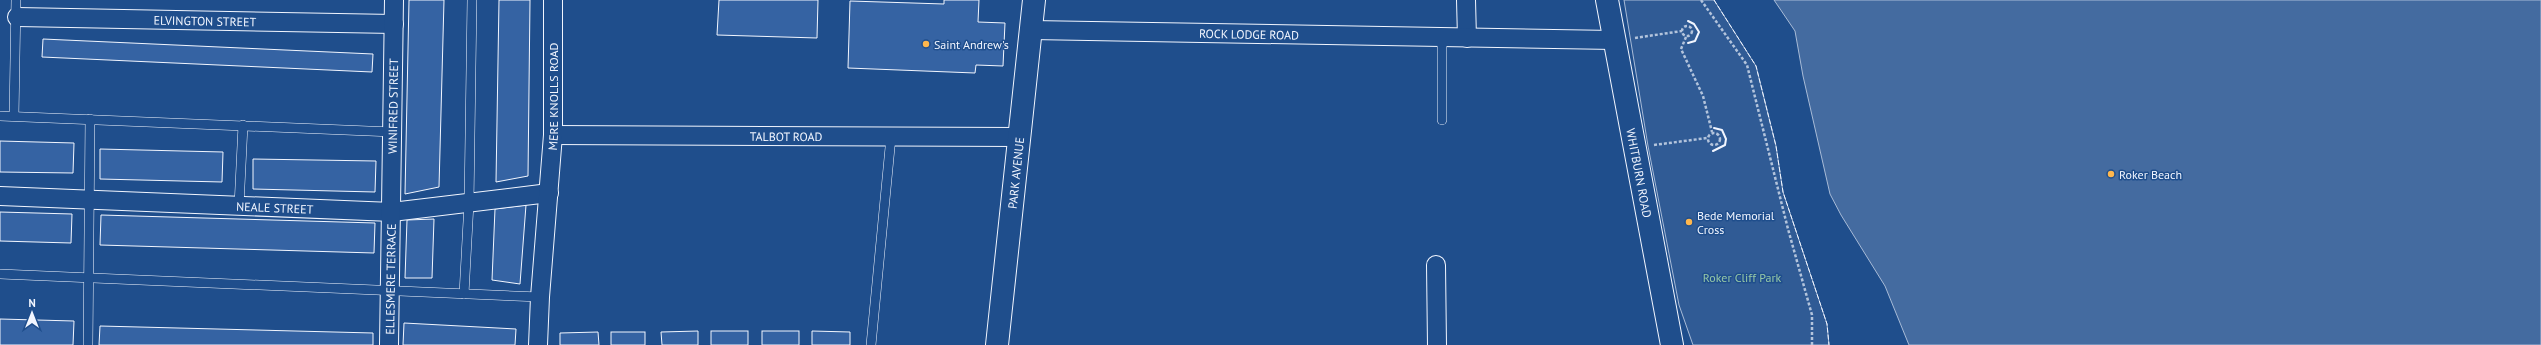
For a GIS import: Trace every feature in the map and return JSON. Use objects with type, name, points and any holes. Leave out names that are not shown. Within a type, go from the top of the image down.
[{"type":"main road","name":"PARK AVENUE","points":[[997,345],[1032,30],[1034,0]]},
{"type":"main road","name":"WHITBURN ROAD","points":[[1607,0],[1621,39],[1672,345]]},
{"type":"street","name":"WINIFRED STREET","points":[[392,212],[394,0]]},
{"type":"street","name":"MERE KNOLLS ROAD","points":[[540,297],[553,135],[553,0]]},
{"type":"street","points":[[1466,0],[1467,38]]},
{"type":"street","name":"ELVINGTON STREET","points":[[16,8],[394,24]]},
{"type":"street","name":"ROCK LODGE ROAD","points":[[1032,30],[1467,38],[1621,39]]},
{"type":"street","name":"TALBOT ROAD","points":[[553,135],[1020,137]]},
{"type":"street","name":"NEALE STREET","points":[[0,196],[392,212],[549,193]]},
{"type":"street","name":"ELLESMERE TERRACE","points":[[389,345],[392,212]]},
{"type":"street","points":[[1436,265],[1437,345]]},
{"type":"street","points":[[538,345],[540,297]]},
{"type":"lane","points":[[464,294],[469,203],[472,0]]},
{"type":"lane","points":[[14,116],[16,8]]},
{"type":"lane","points":[[1442,37],[1442,120]]},
{"type":"lane","points":[[0,116],[393,132]]},
{"type":"lane","points":[[88,345],[90,119]]},
{"type":"lane","points":[[240,206],[242,125]]},
{"type":"lane","points":[[870,345],[891,137]]},
{"type":"lane","points":[[0,274],[390,292],[540,297]]},
{"type":"path","points":[[1701,0],[1747,65],[1788,229],[1812,315],[1812,345]]},
{"type":"path","points":[[1621,39],[1682,31],[1686,26],[1691,28],[1692,33],[1686,37],[1681,49],[1703,96],[1712,132],[1720,136],[1720,141],[1715,145],[1711,145],[1707,138]]},
{"type":"path","points":[[1682,31],[1686,37]]},
{"type":"path","points":[[1648,146],[1707,138],[1712,132]]},
{"type":"green space","name":"Roker Cliff Park","points":[[1624,0],[1714,0],[1756,66],[1776,146],[1783,192],[1827,324],[1829,345],[1693,345],[1679,305],[1648,146]]},
{"type":"shaded area","name":"Roker Beach","points":[[1774,0],[2541,0],[2541,345],[1909,345],[1885,286],[1841,215],[1830,194],[1803,76],[1795,31]]},
{"type":"building","points":[[409,0],[444,0],[439,187],[405,194]]},
{"type":"building","points":[[499,0],[530,0],[528,176],[496,182]]},
{"type":"building","points":[[719,0],[818,0],[817,38],[717,35]]},
{"type":"building","name":"Saint Andrew's","points":[[944,0],[979,0],[978,22],[1005,23],[1003,66],[976,65],[975,73],[848,68],[850,1],[944,4]]},
{"type":"building","points":[[43,39],[373,54],[372,72],[42,57]]},
{"type":"building","points":[[0,141],[74,143],[73,173],[0,172]]},
{"type":"building","points":[[100,149],[223,152],[222,182],[100,179]]},
{"type":"building","points":[[253,159],[376,161],[375,192],[253,189]]},
{"type":"building","points":[[526,205],[520,284],[492,280],[495,209]]},
{"type":"building","points":[[0,212],[72,214],[71,243],[0,241]]},
{"type":"building","points":[[101,215],[375,223],[374,253],[100,245]]},
{"type":"building","points":[[434,219],[432,278],[405,278],[407,220]]},
{"type":"building","points":[[0,319],[74,321],[73,345],[0,345]]},
{"type":"building","points":[[404,323],[516,329],[515,345],[403,345]]},
{"type":"building","points":[[100,326],[373,333],[373,345],[99,345]]},
{"type":"building","points":[[698,331],[698,345],[662,345],[661,332]]},
{"type":"building","points":[[711,331],[748,331],[748,345],[711,345]]},
{"type":"building","points":[[762,331],[799,331],[799,345],[762,345]]},
{"type":"building","points":[[812,331],[850,332],[850,345],[812,345]]},
{"type":"building","points":[[598,332],[599,345],[560,345],[560,333]]},
{"type":"building","points":[[611,332],[645,332],[645,345],[611,345]]},
{"type":"fence","points":[[1714,0],[1756,66],[1776,146],[1783,192],[1827,324],[1829,345]]},
{"type":"wall","points":[[1688,21],[1694,24],[1699,32],[1695,41],[1688,43]]},
{"type":"wall","points":[[1713,151],[1725,145],[1726,139],[1722,130],[1714,128]]},
{"type":"place","name":"Saint Andrew's","points":[[926,44]]},
{"type":"place","name":"Roker Beach","points":[[2111,174]]},
{"type":"place","name":"Bede Memorial Cross","points":[[1689,222]]}]
